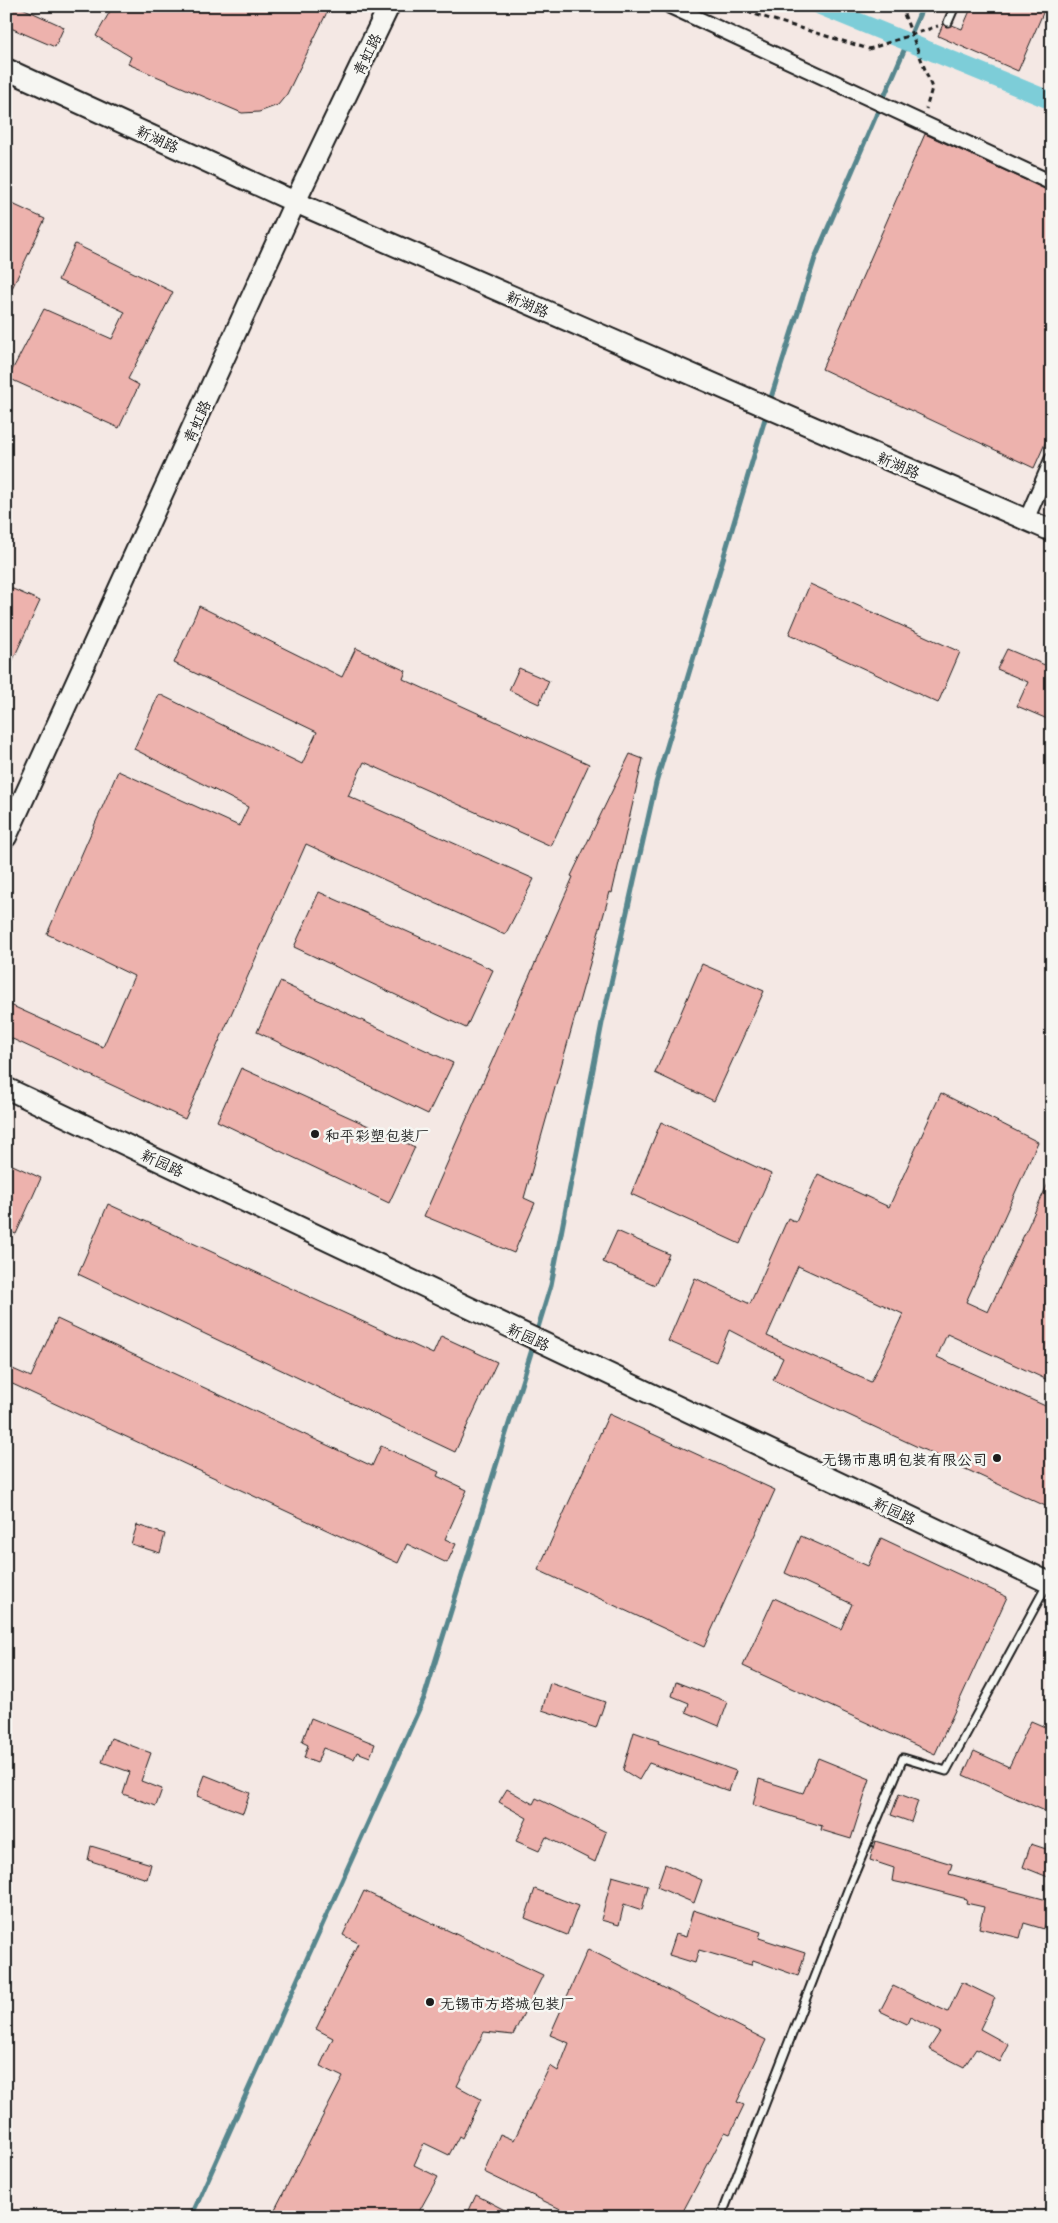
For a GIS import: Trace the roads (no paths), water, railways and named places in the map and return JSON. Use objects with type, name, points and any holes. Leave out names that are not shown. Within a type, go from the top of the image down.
[{"type":"street","name":"青虹路","points":[[6,837],[295,202],[389,6]]},
{"type":"street","points":[[670,6],[1052,183]]},
{"type":"street","name":"新湖路","points":[[6,69],[295,202],[1052,530]]},
{"type":"street","points":[[1026,518],[1052,460]]},
{"type":"street","name":"新园路","points":[[6,1088],[545,1344],[1051,1581]]},
{"type":"lane","points":[[948,22],[955,6]]},
{"type":"lane","points":[[721,2217],[850,1882],[903,1758],[946,1771],[1051,1581]]},
{"type":"waterway","points":[[820,6],[1052,101]]},
{"type":"waterway","points":[[769,404],[815,258],[923,6]]},
{"type":"waterway","points":[[536,1334],[551,1285],[602,1023],[656,783],[767,412]]},
{"type":"waterway","points":[[191,2217],[424,1698],[534,1343]]},
{"type":"place","name":"和平彩塑包装厂","points":[[315,1134]]},
{"type":"place","name":"无锡市惠明包装有限公司","points":[[997,1458]]},
{"type":"place","name":"无锡市方塔城包装厂","points":[[430,2002]]}]
